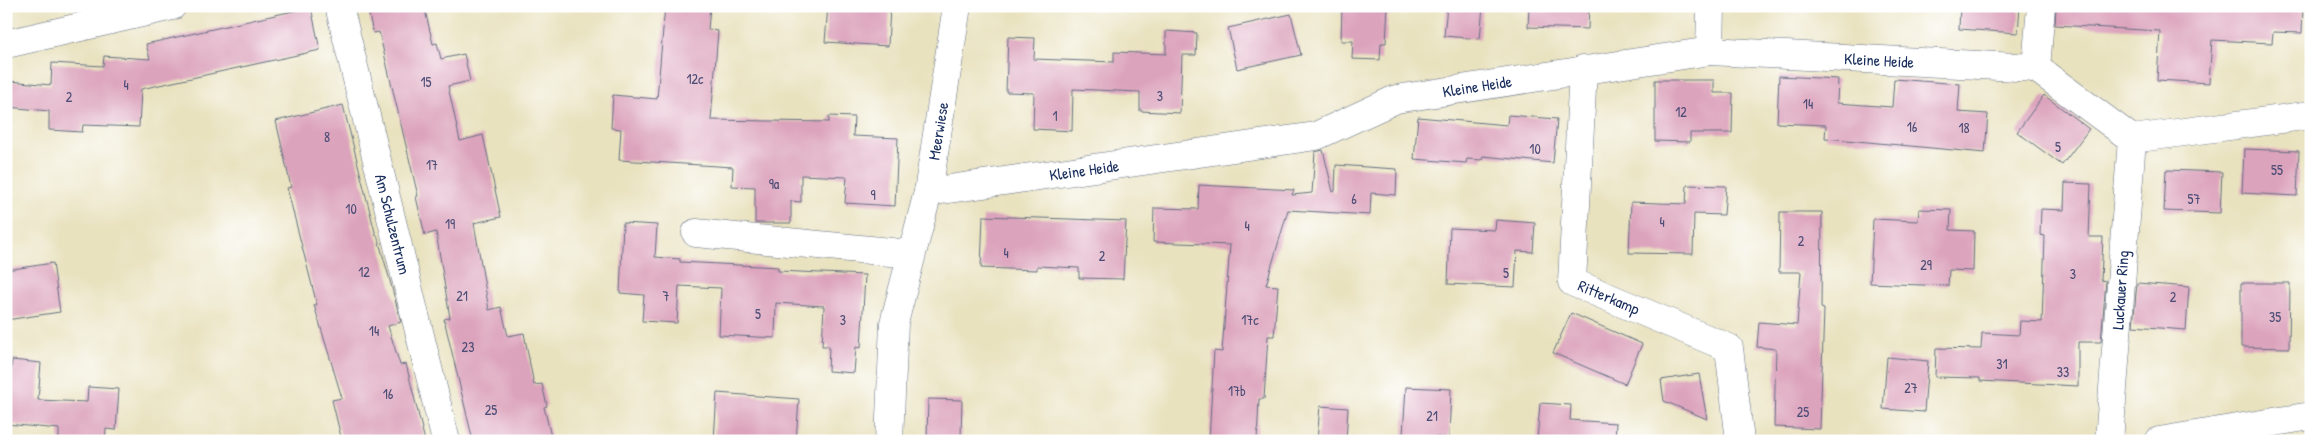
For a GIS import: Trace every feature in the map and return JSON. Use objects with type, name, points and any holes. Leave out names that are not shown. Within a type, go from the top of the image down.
[{"type":"street","points":[[6,44],[172,6]]},
{"type":"street","name":"Am Schulzentrum","points":[[339,6],[446,441]]},
{"type":"street","name":"Meerwiese","points":[[889,441],[894,322],[928,192],[957,6]]},
{"type":"street","points":[[1710,51],[1712,6]]},
{"type":"street","points":[[2042,6],[2036,68],[2132,139],[2311,115]]},
{"type":"street","name":"Kleine Heide","points":[[928,192],[1316,136],[1396,100],[1583,69],[1710,51],[2036,68]]},
{"type":"street","name":"Ritterkamp","points":[[1583,69],[1572,282],[1729,348],[1740,441]]},
{"type":"street","name":"Luckauer Ring","points":[[2109,441],[2132,139]]},
{"type":"street","points":[[696,232],[911,254]]},
{"type":"street","points":[[2159,441],[2311,416]]},
{"type":"building","points":[[367,6],[424,6],[433,44],[437,43],[441,59],[464,54],[470,81],[448,86],[460,141],[483,135],[501,217],[474,223],[489,310],[501,307],[508,336],[524,333],[534,385],[542,384],[547,406],[544,407],[552,441],[473,441],[444,319],[450,318],[436,232],[425,235],[416,197],[418,196],[379,32],[373,33]]},
{"type":"building","points":[[665,6],[710,6],[708,30],[718,31],[711,120],[829,122],[829,116],[854,117],[853,136],[898,138],[895,206],[845,203],[847,177],[801,175],[801,202],[791,201],[791,223],[755,223],[755,187],[732,186],[733,167],[619,160],[621,129],[611,128],[613,95],[657,99]]},
{"type":"building","points":[[828,6],[890,6],[888,46],[825,42]]},
{"type":"building","points":[[1342,6],[1388,6],[1386,43],[1381,43],[1380,60],[1352,59],[1353,41],[1341,41]]},
{"type":"building","points":[[1447,6],[1483,6],[1480,39],[1444,36]]},
{"type":"building","points":[[1529,6],[1589,6],[1588,29],[1528,27]]},
{"type":"building","points":[[1960,6],[2020,6],[2018,33],[1959,29]]},
{"type":"building","points":[[2056,6],[2303,6],[2302,33],[2273,32],[2272,43],[2212,40],[2209,83],[2157,80],[2160,31],[2055,25]]},
{"type":"building","points":[[311,7],[320,50],[141,89],[139,127],[83,125],[82,132],[49,130],[49,111],[8,107],[10,81],[51,85],[52,63],[103,66],[104,56],[150,59],[146,44]]},
{"type":"building","points":[[1291,14],[1301,55],[1237,69],[1228,28]]},
{"type":"building","points":[[1166,31],[1197,33],[1196,55],[1182,55],[1180,113],[1140,111],[1140,92],[1073,89],[1072,131],[1033,129],[1034,93],[1006,92],[1008,37],[1035,38],[1034,59],[1114,62],[1114,52],[1166,54]]},
{"type":"building","points":[[1779,76],[1838,79],[1837,103],[1892,107],[1894,79],[1960,84],[1958,112],[1988,114],[1985,153],[1825,138],[1826,125],[1777,123]]},
{"type":"building","points":[[1655,80],[1714,80],[1714,93],[1733,93],[1732,133],[1690,133],[1690,142],[1655,141]]},
{"type":"building","points":[[2044,95],[2089,129],[2062,165],[2017,132]]},
{"type":"building","points":[[343,105],[376,236],[401,322],[388,326],[400,365],[406,364],[425,441],[342,441],[332,400],[342,398],[314,305],[317,305],[287,188],[291,187],[276,121]]},
{"type":"building","points":[[1508,115],[1557,119],[1553,163],[1483,156],[1482,160],[1467,159],[1466,163],[1414,159],[1418,117],[1507,125]]},
{"type":"building","points":[[2244,149],[2299,151],[2297,196],[2242,193]]},
{"type":"building","points":[[1323,150],[1333,192],[1335,191],[1336,165],[1397,169],[1396,195],[1371,193],[1370,215],[1288,210],[1266,285],[1278,286],[1274,336],[1268,336],[1264,399],[1259,399],[1257,441],[1209,441],[1214,351],[1222,352],[1230,245],[1153,242],[1154,208],[1198,209],[1199,185],[1294,190],[1292,195],[1312,193],[1315,152]]},
{"type":"building","points":[[2166,170],[2222,172],[2220,213],[2164,211]]},
{"type":"building","points":[[2065,183],[2091,184],[2089,237],[2103,237],[2101,280],[2106,281],[2101,342],[2078,342],[2078,386],[1980,381],[1980,378],[1935,377],[1936,348],[1981,349],[1982,333],[2019,335],[2020,321],[2042,322],[2045,236],[2040,235],[2041,209],[2064,210]]},
{"type":"building","points":[[1687,185],[1726,186],[1724,215],[1694,214],[1693,254],[1629,253],[1631,202],[1686,204]]},
{"type":"building","points":[[1919,209],[1951,210],[1950,230],[1974,231],[1973,271],[1949,270],[1948,286],[1870,283],[1873,219],[1918,221]]},
{"type":"building","points":[[1780,212],[1822,212],[1821,308],[1824,309],[1820,429],[1774,427],[1776,349],[1757,347],[1759,322],[1797,325],[1801,272],[1779,272]]},
{"type":"building","points":[[983,216],[1126,221],[1123,279],[1079,278],[1079,268],[1037,266],[1037,270],[981,268]]},
{"type":"building","points":[[1496,220],[1535,223],[1533,252],[1517,251],[1515,287],[1448,284],[1450,228],[1495,230]]},
{"type":"building","points":[[623,223],[657,225],[655,257],[680,259],[680,262],[778,267],[778,271],[865,275],[861,348],[856,347],[854,373],[828,371],[829,346],[822,346],[824,306],[776,303],[775,338],[719,335],[721,288],[679,286],[677,323],[642,321],[644,295],[620,293]]},
{"type":"building","points":[[53,263],[60,312],[6,320],[6,270]]},
{"type":"building","points":[[2137,283],[2189,287],[2186,330],[2133,326]]},
{"type":"building","points":[[2241,283],[2290,283],[2289,348],[2241,347]]},
{"type":"building","points":[[1571,313],[1642,344],[1625,384],[1553,353]]},
{"type":"building","points":[[1887,357],[1928,361],[1924,412],[1883,409]]},
{"type":"building","points":[[12,360],[41,363],[38,400],[87,402],[88,387],[119,389],[116,430],[106,429],[105,441],[59,441],[59,429],[6,424],[6,381],[10,382]]},
{"type":"building","points":[[1699,374],[1707,419],[1664,401],[1661,380]]},
{"type":"building","points":[[1406,387],[1451,389],[1449,438],[1403,435]]},
{"type":"building","points":[[717,393],[799,399],[796,441],[714,440]]},
{"type":"building","points":[[928,399],[962,400],[961,437],[927,436]]},
{"type":"building","points":[[1540,403],[1571,405],[1570,420],[1616,423],[1615,441],[1537,441]]},
{"type":"building","points":[[1320,406],[1348,408],[1346,441],[1317,441]]}]
